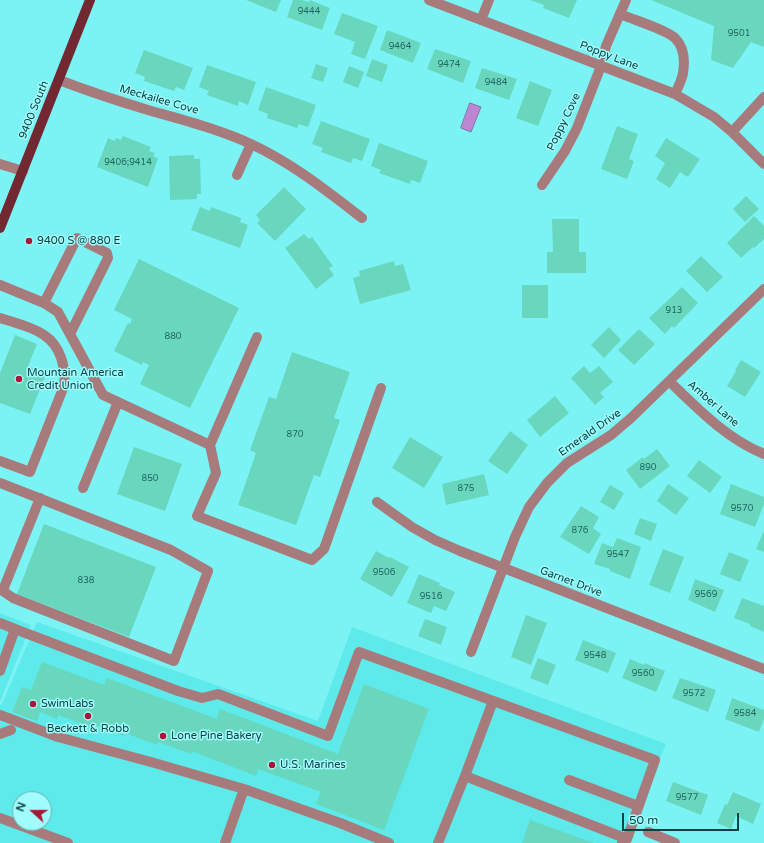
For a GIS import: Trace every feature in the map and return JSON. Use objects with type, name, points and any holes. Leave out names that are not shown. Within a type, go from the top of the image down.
[{"type":"main road","name":"9400 South","points":[[0,228],[90,0]]},
{"type":"street","name":"Poppy Lane","points":[[429,0],[675,94],[714,117],[732,132],[764,164]]},
{"type":"street","points":[[481,20],[489,0]]},
{"type":"street","name":"Poppy Cove","points":[[542,185],[565,151],[577,128],[601,66],[606,46],[626,0]]},
{"type":"street","points":[[620,14],[675,38],[682,49],[685,62],[683,75],[675,94]]},
{"type":"street","name":"Meckailee Cove","points":[[59,80],[108,98],[224,133],[252,144],[279,158],[308,177],[362,218]]},
{"type":"street","points":[[732,132],[764,97]]},
{"type":"street","points":[[237,175],[252,144]]},
{"type":"street","points":[[0,164],[23,171]]},
{"type":"street","points":[[44,303],[77,238],[108,253],[108,258],[70,334]]},
{"type":"street","points":[[0,285],[44,303],[58,312],[103,395],[210,445]]},
{"type":"street","name":"Emerald Drive","points":[[471,652],[515,537],[529,507],[547,483],[567,463],[611,435],[631,418],[670,382],[764,289]]},
{"type":"street","points":[[0,318],[39,332],[48,338],[60,354],[65,377],[64,386],[30,472],[0,460]]},
{"type":"street","points":[[257,337],[210,445],[216,473],[197,516],[312,560],[324,549],[381,388]]},
{"type":"street","name":"Amber Lane","points":[[670,382],[720,428],[739,441],[764,454]]},
{"type":"street","points":[[83,488],[118,402]]},
{"type":"street","points":[[0,483],[40,498],[171,550],[208,571],[174,661],[13,598],[1,590],[40,498]]},
{"type":"street","name":"Garnet Drive","points":[[377,502],[412,527],[460,552],[764,669]]},
{"type":"street","points":[[0,623],[178,691],[202,698],[218,694],[328,736],[359,652],[655,760],[624,841],[465,776]]},
{"type":"street","points":[[0,671],[15,629]]},
{"type":"street","points":[[438,843],[493,701]]},
{"type":"street","points":[[0,715],[58,738],[151,762],[244,789],[340,823],[389,843]]},
{"type":"street","points":[[0,734],[11,730]]},
{"type":"street","points":[[569,780],[638,806]]},
{"type":"street","points":[[224,843],[244,789]]},
{"type":"street","points":[[0,818],[68,843]]},
{"type":"street","points":[[648,832],[675,843]]},
{"type":"shaded area","points":[[470,103],[481,107],[471,132],[461,128]]},
{"type":"shaded area","points":[[0,613],[31,625],[0,702]]},
{"type":"shaded area","points":[[37,622],[318,721],[352,627],[666,744],[626,843],[0,843],[0,705],[2,704]]},
{"type":"building","points":[[246,0],[281,0],[276,12]]},
{"type":"building","points":[[293,0],[309,2],[310,0],[330,8],[322,30],[287,17]]},
{"type":"building","points":[[530,0],[577,0],[569,18],[543,8],[544,5]]},
{"type":"building","points":[[651,0],[764,0],[764,47],[751,42],[733,68],[711,60],[714,26]]},
{"type":"building","points":[[342,13],[378,26],[365,59],[351,54],[355,42],[334,34]]},
{"type":"building","points":[[387,30],[421,43],[413,63],[380,50]]},
{"type":"building","points":[[435,49],[471,61],[463,83],[427,69]]},
{"type":"building","points":[[144,50],[193,68],[184,90],[176,87],[174,91],[144,81],[145,77],[135,73]]},
{"type":"building","points":[[372,59],[388,65],[382,82],[366,76]]},
{"type":"building","points":[[316,64],[328,68],[323,82],[311,78]]},
{"type":"building","points":[[207,65],[256,82],[248,105],[239,101],[238,106],[207,95],[209,91],[199,87]]},
{"type":"building","points":[[349,66],[364,72],[358,88],[343,82]]},
{"type":"building","points":[[482,68],[517,79],[509,100],[475,88]]},
{"type":"building","points":[[530,81],[552,90],[538,126],[516,118]]},
{"type":"building","points":[[266,87],[316,105],[308,127],[299,124],[297,128],[267,118],[268,114],[258,110]]},
{"type":"building","points":[[321,121],[370,139],[362,161],[353,158],[351,163],[321,152],[323,148],[312,144]]},
{"type":"building","points":[[617,126],[638,134],[629,159],[634,161],[627,179],[601,169]]},
{"type":"building","points":[[123,136],[151,147],[149,151],[155,153],[153,156],[158,158],[148,187],[97,167],[108,138],[115,141],[116,138],[121,140]]},
{"type":"building","points":[[666,138],[700,159],[688,177],[680,172],[670,188],[656,179],[665,163],[655,156]]},
{"type":"building","points":[[379,143],[428,161],[420,183],[411,180],[410,184],[379,173],[381,170],[371,166]]},
{"type":"building","points":[[194,155],[194,159],[200,159],[201,194],[197,194],[197,199],[170,200],[169,156]]},
{"type":"building","points":[[284,187],[306,209],[275,241],[257,223],[260,220],[256,215]]},
{"type":"building","points":[[746,196],[759,209],[745,222],[733,209]]},
{"type":"building","points":[[200,207],[210,211],[211,207],[241,218],[240,222],[248,225],[240,248],[191,230]]},
{"type":"building","points":[[754,216],[764,226],[764,239],[741,258],[727,243]]},
{"type":"building","points":[[552,219],[579,219],[579,252],[586,252],[586,273],[547,273],[547,252],[553,252]]},
{"type":"building","points":[[304,234],[309,239],[312,237],[333,266],[329,268],[334,275],[316,289],[285,248]]},
{"type":"building","points":[[701,256],[723,277],[707,292],[686,271]]},
{"type":"building","points":[[139,259],[239,308],[190,408],[140,384],[149,365],[143,362],[142,365],[114,351],[128,323],[130,324],[132,319],[114,310]]},
{"type":"building","points":[[394,261],[395,266],[403,264],[411,290],[360,304],[353,278],[360,276],[359,271]]},
{"type":"building","points":[[522,285],[548,285],[548,318],[522,318]]},
{"type":"building","points":[[682,287],[698,303],[674,328],[672,326],[665,334],[649,318]]},
{"type":"building","points":[[609,327],[621,340],[604,358],[591,345]]},
{"type":"building","points":[[639,329],[655,344],[634,365],[618,350]]},
{"type":"building","points":[[15,335],[37,344],[28,366],[46,374],[30,414],[0,403],[0,373]]},
{"type":"building","points":[[292,352],[350,372],[334,418],[340,420],[320,477],[314,475],[296,525],[238,505],[256,453],[250,450],[269,397],[276,399]]},
{"type":"building","points":[[741,360],[761,372],[745,397],[727,386]]},
{"type":"building","points":[[584,366],[590,373],[599,366],[613,382],[600,393],[604,397],[595,405],[571,378]]},
{"type":"building","points":[[555,396],[569,413],[540,437],[527,420]]},
{"type":"building","points":[[510,431],[528,445],[507,474],[488,461]]},
{"type":"building","points":[[410,437],[443,457],[424,488],[392,468]]},
{"type":"building","points":[[134,447],[182,464],[165,511],[117,494]]},
{"type":"building","points":[[657,449],[670,466],[640,489],[626,470],[643,457],[644,459]]},
{"type":"building","points":[[699,460],[722,477],[710,493],[687,476]]},
{"type":"building","points":[[484,474],[489,495],[446,505],[442,484]]},
{"type":"building","points":[[668,484],[689,498],[676,515],[657,501]]},
{"type":"building","points":[[731,484],[764,497],[764,504],[755,527],[720,514]]},
{"type":"building","points":[[610,485],[624,493],[614,510],[600,502]]},
{"type":"building","points":[[581,506],[599,517],[593,528],[601,534],[589,554],[560,537]]},
{"type":"building","points":[[640,518],[657,524],[651,541],[634,534]]},
{"type":"building","points":[[44,524],[156,567],[129,637],[17,594]]},
{"type":"building","points":[[764,530],[764,552],[756,549]]},
{"type":"building","points":[[617,538],[641,547],[630,579],[610,571],[610,569],[594,564],[602,543],[613,547]]},
{"type":"building","points":[[663,549],[684,557],[670,593],[649,585]]},
{"type":"building","points":[[376,551],[409,567],[392,597],[360,579]]},
{"type":"building","points":[[729,552],[749,560],[740,582],[720,574]]},
{"type":"building","points":[[419,574],[440,583],[439,585],[455,592],[446,611],[434,606],[431,613],[407,603]]},
{"type":"building","points":[[695,579],[724,590],[715,612],[688,600]]},
{"type":"building","points":[[742,598],[764,606],[764,632],[750,626],[750,624],[734,618]]},
{"type":"building","points":[[526,615],[547,623],[531,665],[511,657]]},
{"type":"building","points":[[425,619],[447,627],[441,645],[418,636]]},
{"type":"building","points":[[583,640],[616,653],[608,673],[575,660]]},
{"type":"building","points":[[538,658],[556,665],[548,685],[530,678]]},
{"type":"building","points":[[630,659],[665,671],[656,692],[622,678]]},
{"type":"building","points":[[42,662],[104,685],[107,678],[217,719],[220,709],[338,754],[364,684],[429,709],[384,830],[316,804],[321,792],[258,769],[256,776],[192,751],[191,754],[158,742],[157,745],[125,733],[124,736],[92,724],[91,727],[58,715],[57,719],[40,712],[37,721],[12,712],[22,687],[31,690]]},
{"type":"building","points":[[680,678],[716,690],[708,712],[672,698]]},
{"type":"building","points":[[732,698],[764,710],[764,718],[759,732],[725,719]]},
{"type":"building","points":[[673,782],[708,795],[701,815],[666,801]]},
{"type":"building","points":[[733,792],[761,804],[753,824],[736,816],[731,829],[717,823],[725,804],[727,805]]},
{"type":"building","points":[[530,820],[594,843],[522,843]]},
{"type":"place","name":"9400 S @ 880 E","points":[[29,241]]},
{"type":"place","name":"Mountain America Credit Union","points":[[19,379]]},
{"type":"place","name":"SwimLabs","points":[[33,704]]},
{"type":"place","name":"Beckett & Robb","points":[[88,716]]},
{"type":"place","name":"Lone Pine Bakery","points":[[163,736]]},
{"type":"place","name":"U.S. Marines","points":[[272,765]]}]
